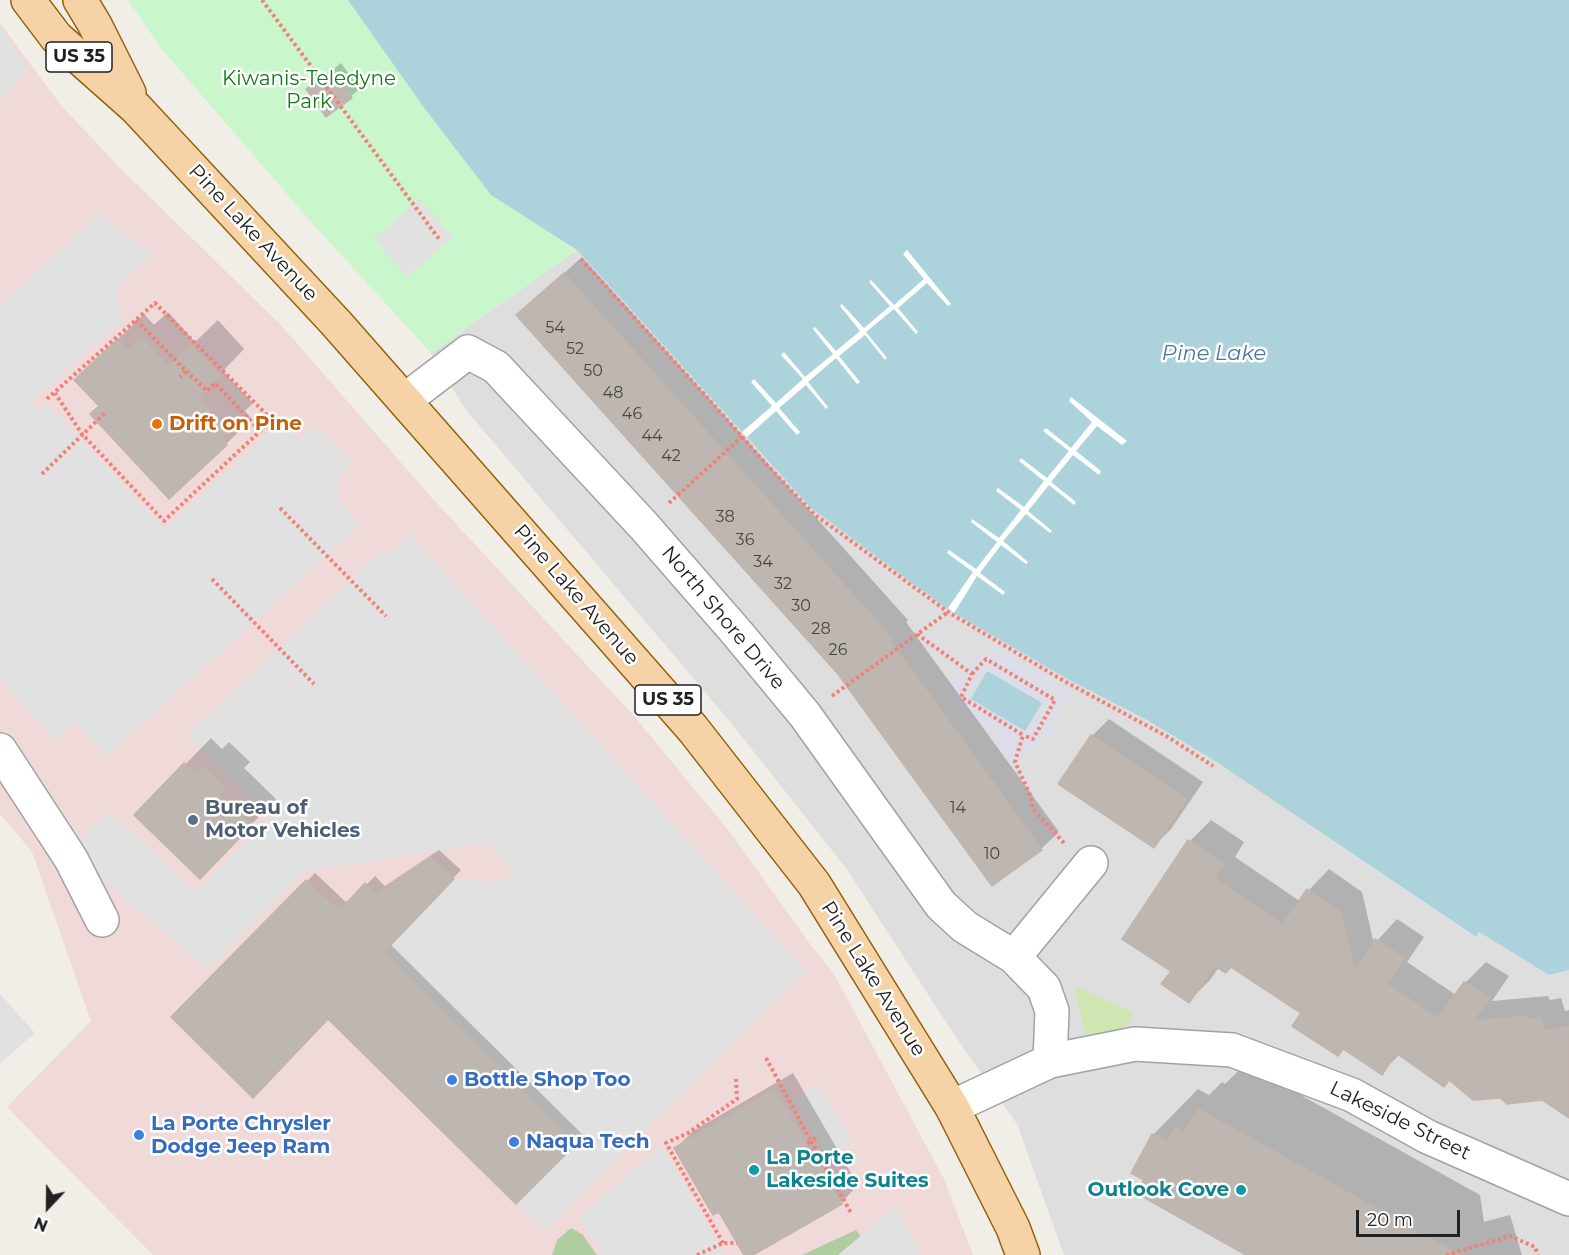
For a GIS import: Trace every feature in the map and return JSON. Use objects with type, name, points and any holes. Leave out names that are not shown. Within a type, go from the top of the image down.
[{"type":"main road","name":"Pine Lake Avenue","points":[[28,0],[56,37],[136,108],[405,400],[693,729],[807,875],[952,1107],[1013,1228],[1023,1255]]},
{"type":"main road","name":"Pine Lake Avenue","points":[[80,0],[95,25],[136,108]]},
{"type":"street","name":"North Shore Drive","points":[[405,400],[468,352],[496,367],[644,525],[738,634],[805,716],[941,905],[965,927],[1014,957],[1044,988],[1052,1011],[1050,1061]]},
{"type":"street","points":[[0,750],[71,859],[102,920]]},
{"type":"street","points":[[1014,957],[1089,865]]},
{"type":"street","name":"Lakeside Street","points":[[952,1107],[1050,1061],[1135,1044],[1232,1050],[1353,1095],[1428,1137],[1569,1199]]},
{"type":"path","points":[[262,0],[439,239]]},
{"type":"path","points":[[581,260],[814,514],[949,612],[1064,681],[1168,737],[1213,766]]},
{"type":"path","points":[[47,399],[155,303],[272,420],[164,521],[82,434],[55,393]]},
{"type":"path","points":[[136,320],[207,391],[215,383],[261,431]]},
{"type":"path","points":[[180,377],[186,371]]},
{"type":"path","points":[[42,474],[105,413]]},
{"type":"path","points":[[644,525],[743,436]]},
{"type":"path","points":[[280,508],[386,616]]},
{"type":"path","points":[[212,579],[314,684]]},
{"type":"path","points":[[805,716],[949,612]]},
{"type":"path","points":[[918,634],[972,674]]},
{"type":"path","points":[[986,660],[1055,700],[1033,739],[961,697],[972,674],[986,660]]},
{"type":"path","points":[[1023,735],[1015,762],[1030,795],[1033,809],[1089,865]]},
{"type":"path","points":[[766,1058],[809,1143],[851,1213]]},
{"type":"path","points":[[723,1243],[666,1143],[688,1133],[737,1099],[735,1079]]},
{"type":"path","points":[[688,1133],[690,1138]]},
{"type":"path","points":[[809,1143],[816,1138]]},
{"type":"path","points":[[1446,1255],[1510,1236],[1535,1246],[1538,1255]]},
{"type":"path","points":[[696,1255],[723,1243],[737,1243]]},
{"type":"shaded area","points":[[0,23],[60,104],[120,168],[279,323],[431,497],[634,716],[729,831],[834,974],[944,1179],[973,1255],[153,1255],[7,1107],[91,1021],[32,852],[0,814]]},
{"type":"shaded area","points":[[0,28],[28,69],[0,100]]},
{"type":"shaded area","points":[[419,199],[453,237],[408,277],[374,239]]},
{"type":"shaded area","points":[[99,214],[153,253],[115,289],[123,319],[32,401],[37,411],[46,402],[165,528],[281,420],[301,437],[317,427],[353,461],[338,480],[340,501],[360,525],[107,756],[74,723],[55,740],[0,680],[0,306]]},
{"type":"shaded area","points":[[577,250],[811,508],[950,611],[1071,681],[1145,719],[1212,759],[1475,937],[1479,932],[1549,975],[1569,970],[1569,1255],[1064,1255],[1017,1124],[953,1033],[846,868],[727,718],[466,410],[431,353]]},
{"type":"shaded area","points":[[410,535],[806,971],[546,1230],[516,1204],[576,1144],[383,953],[454,879],[502,882],[513,869],[487,843],[305,871],[208,969],[69,852],[108,811],[197,892],[270,817],[187,735],[382,550],[387,554]]},
{"type":"shaded area","points":[[993,644],[1072,693],[1049,725],[1057,730],[1011,764],[980,720],[973,723],[947,686]]},
{"type":"shaded area","points":[[0,994],[35,1033],[0,1064]]},
{"type":"shaded area","points":[[820,1084],[852,1142],[827,1156],[794,1099]]},
{"type":"shaded area","points":[[662,1145],[724,1255],[602,1255],[579,1217]]},
{"type":"shaded area","points":[[896,1206],[921,1255],[838,1255]]},
{"type":"green space","name":"Kiwanis-Teledyne Park","points":[[128,0],[348,0],[422,105],[491,195],[577,250],[431,353],[312,223],[160,47]]},
{"type":"green space","points":[[1074,986],[1133,1012],[1120,1036],[1085,1034]]},
{"type":"green space","points":[[571,1228],[582,1234],[597,1255],[552,1255],[557,1240]]},
{"type":"green space","points":[[856,1230],[865,1242],[855,1255],[802,1255]]},
{"type":"water","name":"Pine Lake","points":[[348,0],[1569,0],[1569,970],[1549,975],[1479,932],[1476,937],[1212,759],[1145,719],[1071,681],[950,611],[811,508],[577,250],[491,195],[422,105]]},
{"type":"water","points":[[987,671],[1042,703],[1025,731],[971,699]]},
{"type":"pier","points":[[907,250],[951,304],[948,306],[927,283],[898,308],[918,332],[916,334],[894,309],[866,332],[887,358],[885,360],[865,335],[839,356],[860,382],[857,384],[836,358],[808,382],[828,407],[826,409],[806,385],[779,408],[800,432],[797,435],[776,411],[747,437],[742,432],[772,406],[751,382],[754,379],[776,403],[803,379],[781,355],[784,352],[805,377],[833,354],[813,329],[815,327],[836,351],[860,331],[840,306],[842,304],[864,328],[890,306],[869,282],[871,280],[894,305],[924,279],[903,254]]},
{"type":"pier","points":[[1071,397],[1127,441],[1122,445],[1097,426],[1076,451],[1101,471],[1099,475],[1073,455],[1051,482],[1076,502],[1074,505],[1049,485],[1028,511],[1052,531],[1050,533],[1026,514],[1003,541],[1028,562],[1026,564],[1001,545],[980,573],[1005,592],[1003,595],[977,576],[954,613],[948,608],[973,572],[947,553],[949,550],[976,569],[997,542],[971,522],[972,519],[999,538],[1021,510],[996,491],[998,488],[1024,507],[1044,481],[1019,461],[1021,458],[1047,478],[1069,451],[1043,431],[1046,428],[1071,448],[1092,422],[1069,401]]},
{"type":"building","points":[[332,70],[352,98],[326,117],[306,89]]},
{"type":"building","points":[[564,273],[892,638],[890,640],[1042,850],[992,886],[838,674],[516,315]]},
{"type":"building","name":"Drift on Pine","points":[[141,337],[168,366],[191,345],[220,376],[198,397],[229,430],[221,438],[227,445],[169,499],[90,414],[99,406],[74,380],[118,339],[128,350]]},
{"type":"building","points":[[1091,735],[1187,799],[1154,848],[1058,784]]},
{"type":"building","name":"Bureau of Motor Vehicles","points":[[184,763],[196,773],[203,766],[226,788],[219,795],[252,825],[200,879],[134,815]]},
{"type":"building","points":[[1188,840],[1224,864],[1215,878],[1283,924],[1307,889],[1341,913],[1355,971],[1375,939],[1404,958],[1387,984],[1438,1018],[1464,982],[1490,997],[1473,1021],[1527,1016],[1529,1020],[1541,1018],[1545,1031],[1569,1026],[1569,1118],[1542,1100],[1507,1104],[1500,1098],[1473,1100],[1449,1080],[1444,1087],[1396,1053],[1382,1075],[1343,1049],[1338,1056],[1292,1026],[1301,1013],[1231,967],[1226,973],[1215,966],[1189,1003],[1161,984],[1171,971],[1122,939]]},
{"type":"building","points":[[430,857],[454,879],[383,953],[576,1144],[516,1204],[328,1019],[253,1098],[171,1017],[306,880],[339,911],[365,883],[376,894]]},
{"type":"building","name":"La Porte Lakeside Suites","points":[[775,1089],[842,1204],[753,1255],[744,1255],[719,1212],[713,1215],[674,1148]]},
{"type":"building","name":"Outlook Cove","points":[[1198,1109],[1460,1255],[1246,1255],[1136,1193],[1144,1180],[1131,1173],[1152,1134],[1167,1142],[1175,1127],[1184,1132]]},
{"type":"place","name":"Drift on Pine","points":[[157,424]]},
{"type":"place","name":"Bureau of Motor Vehicles","points":[[193,820]]},
{"type":"place","name":"Bottle Shop Too","points":[[452,1080]]},
{"type":"place","name":"La Porte Chrysler Dodge Jeep Ram","points":[[139,1135]]},
{"type":"place","name":"Naqua Tech","points":[[514,1142]]},
{"type":"place","name":"La Porte Lakeside Suites","points":[[754,1170]]},
{"type":"place","name":"Outlook Cove","points":[[1241,1190]]}]
